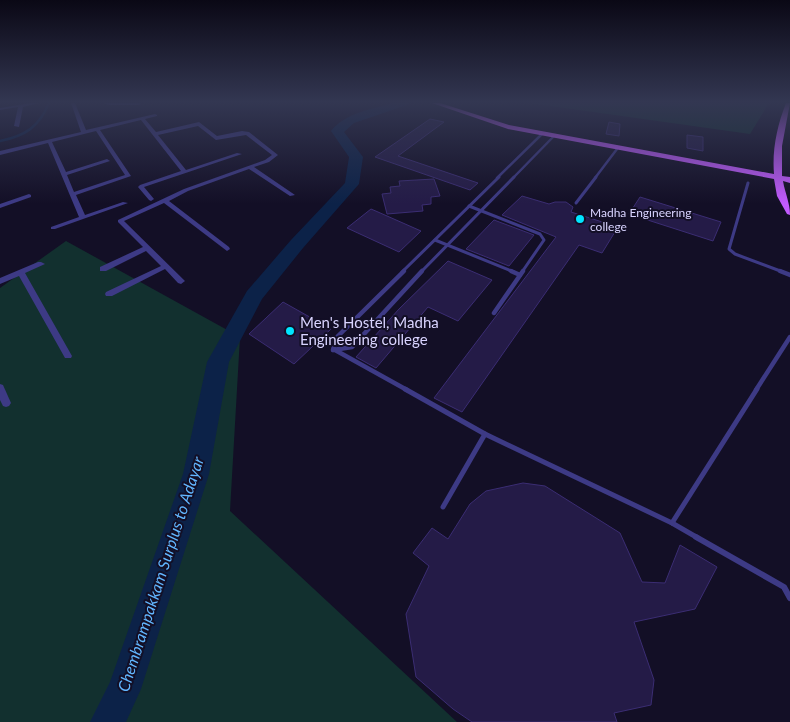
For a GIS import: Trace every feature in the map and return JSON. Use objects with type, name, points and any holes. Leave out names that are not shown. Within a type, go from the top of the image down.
[{"type":"main road","points":[[547,137],[763,181],[780,194],[790,212]]},
{"type":"main road","points":[[780,137],[778,159],[780,194]]},
{"type":"main road","points":[[746,176],[770,167],[778,159]]},
{"type":"main road","points":[[746,176],[790,180]]},
{"type":"street","points":[[0,153],[63,137]]},
{"type":"street","points":[[73,194],[128,176],[102,137]]},
{"type":"street","points":[[157,137],[184,172]]},
{"type":"street","points":[[181,281],[120,221],[204,183],[267,161],[275,155],[252,137]]},
{"type":"street","points":[[49,140],[83,218]]},
{"type":"street","points":[[151,199],[142,186],[239,154]]},
{"type":"street","points":[[64,174],[107,161]]},
{"type":"street","points":[[250,167],[292,196]]},
{"type":"street","points":[[0,206],[29,196]]},
{"type":"street","points":[[164,200],[226,248]]},
{"type":"street","points":[[53,228],[125,203]]},
{"type":"street","points":[[103,269],[147,248]]},
{"type":"street","points":[[0,280],[41,264]]},
{"type":"street","points":[[109,294],[166,266]]},
{"type":"street","points":[[21,272],[68,356]]},
{"type":"street","points":[[0,388],[6,403]]},
{"type":"lane","points":[[333,350],[336,338],[538,137]]},
{"type":"lane","points":[[333,350],[352,348],[480,210],[552,138]]},
{"type":"lane","points":[[576,203],[616,150]]},
{"type":"lane","points":[[746,176],[736,229],[729,245],[730,249],[735,254],[790,275]]},
{"type":"lane","points":[[468,206],[540,234],[544,240],[494,313]]},
{"type":"lane","points":[[435,240],[520,275]]},
{"type":"lane","points":[[672,523],[790,337]]},
{"type":"lane","points":[[333,350],[485,434],[672,523],[784,587],[790,598]]},
{"type":"lane","points":[[443,508],[485,434]]},
{"type":"green space","points":[[66,241],[240,337],[230,511],[457,722],[0,722],[0,288]]},
{"type":"building","points":[[404,137],[424,137],[398,156],[478,183],[470,190],[375,157]]},
{"type":"building","points":[[687,137],[703,137],[703,151],[687,148]]},
{"type":"building","points":[[434,179],[440,196],[431,197],[431,204],[422,205],[423,211],[387,214],[382,194],[391,193],[390,187],[400,186],[399,181]]},
{"type":"building","points":[[522,196],[549,204],[566,202],[573,207],[571,212],[618,227],[602,253],[579,245],[462,412],[434,398],[556,237],[502,215]]},
{"type":"building","points":[[640,197],[721,222],[713,241],[629,214]]},
{"type":"building","points":[[371,209],[421,231],[399,252],[347,228]]},
{"type":"building","points":[[494,220],[534,235],[509,266],[466,249]]},
{"type":"building","points":[[448,261],[492,280],[458,321],[428,307],[376,368],[356,357],[399,309]]},
{"type":"building","name":"Men's Hostel, Madha Engineering college","points":[[283,302],[331,329],[294,364],[249,334]]},
{"type":"building","points":[[523,483],[545,486],[620,533],[642,582],[665,583],[680,545],[717,567],[695,609],[634,622],[654,680],[651,705],[614,713],[617,722],[472,722],[453,709],[416,677],[406,614],[429,566],[413,553],[432,528],[448,539],[470,504],[486,491]]},
{"type":"waterway","points":[[0,141],[15,137]]},
{"type":"waterway","name":"Chembrampakkam Surplus to Adayar","points":[[108,722],[124,689],[196,474],[218,362],[254,296],[297,244],[352,184],[356,157],[341,137]]},
{"type":"place","name":"Madha Engineering college","points":[[580,219]]},
{"type":"place","name":"Men's Hostel, Madha Engineering college","points":[[290,331]]}]
